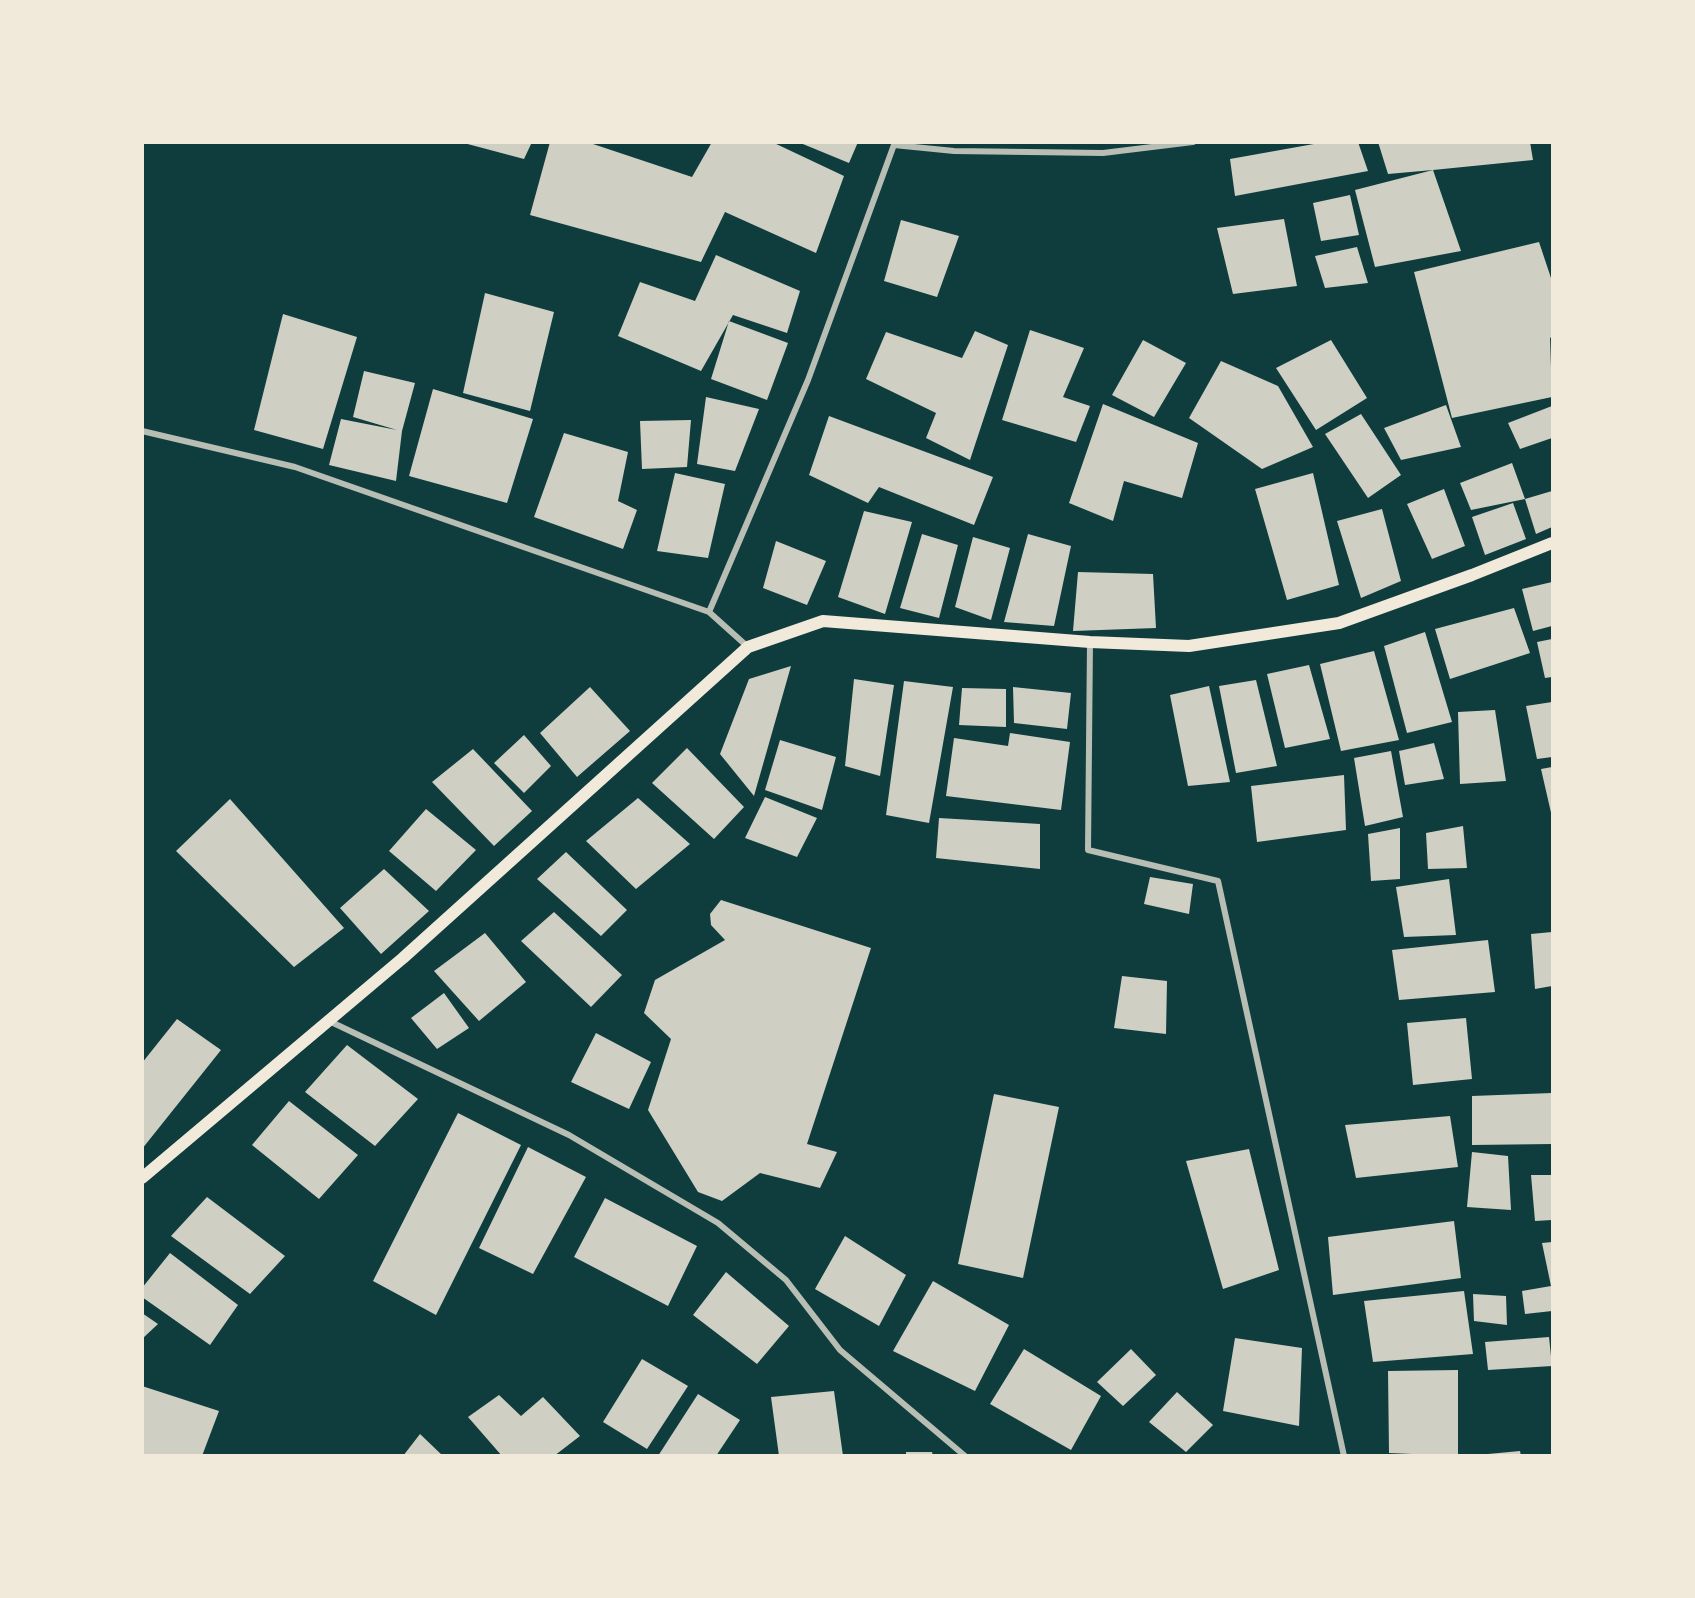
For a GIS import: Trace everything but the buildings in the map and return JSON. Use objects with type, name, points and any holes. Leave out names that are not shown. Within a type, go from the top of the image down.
[{"type":"main road","points":[[142,1178],[403,957],[748,647],[823,621],[1090,642],[1189,646],[1339,623],[1472,575],[1552,543]]},
{"type":"street","points":[[709,612],[808,380],[895,144],[954,152],[1103,153],[1193,142]]},
{"type":"street","points":[[142,431],[295,467],[709,612],[748,647]]},
{"type":"street","points":[[1090,642],[1088,850],[1218,881],[1344,1455]]},
{"type":"street","points":[[328,1020],[569,1136],[718,1223],[786,1280],[840,1350],[964,1455]]}]
